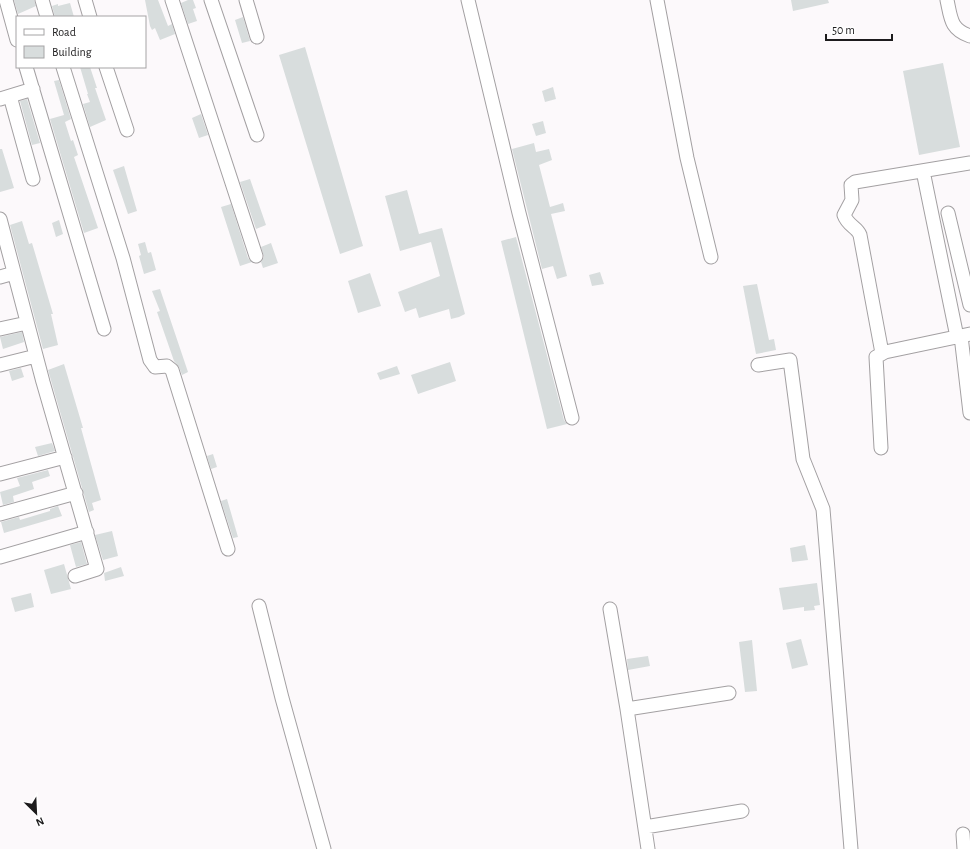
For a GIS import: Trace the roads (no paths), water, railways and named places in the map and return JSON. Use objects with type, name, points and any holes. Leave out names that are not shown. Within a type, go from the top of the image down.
[{"type":"street","points":[[6,0],[16,36]]},
{"type":"street","points":[[42,0],[47,16]]},
{"type":"street","points":[[85,0],[90,16]]},
{"type":"street","points":[[172,0],[256,256]]},
{"type":"street","points":[[211,0],[257,136]]},
{"type":"street","points":[[246,0],[258,37]]},
{"type":"street","points":[[468,0],[519,213],[572,418]]},
{"type":"street","points":[[657,0],[687,158],[711,257]]},
{"type":"street","points":[[947,0],[953,24],[960,33],[970,36]]},
{"type":"street","points":[[26,68],[104,329]]},
{"type":"street","points":[[63,68],[123,258],[150,360],[156,367],[167,366],[172,370],[228,549]]},
{"type":"street","points":[[106,68],[127,130]]},
{"type":"street","points":[[33,89],[5,98],[34,180]]},
{"type":"street","points":[[882,353],[860,235],[859,232],[849,225],[844,215],[852,200],[851,185],[855,182],[970,163]]},
{"type":"street","points":[[923,171],[963,336],[970,413]]},
{"type":"street","points":[[948,213],[970,305]]},
{"type":"street","points":[[0,219],[36,356],[97,570],[75,576]]},
{"type":"street","points":[[0,277],[14,273]]},
{"type":"street","points":[[0,329],[27,323]]},
{"type":"street","points":[[881,448],[875,361],[876,357],[882,353],[963,336]]},
{"type":"street","points":[[0,365],[36,356]]},
{"type":"street","points":[[758,365],[790,360],[803,458],[823,509],[851,849]]},
{"type":"street","points":[[0,474],[65,456]]},
{"type":"street","points":[[0,514],[76,493]]},
{"type":"street","points":[[0,557],[87,532]]},
{"type":"street","points":[[259,606],[282,698],[324,849]]},
{"type":"street","points":[[610,609],[648,849]]},
{"type":"street","points":[[626,709],[729,693]]},
{"type":"street","points":[[644,827],[742,811]]},
{"type":"street","points":[[962,834],[964,849]]}]
